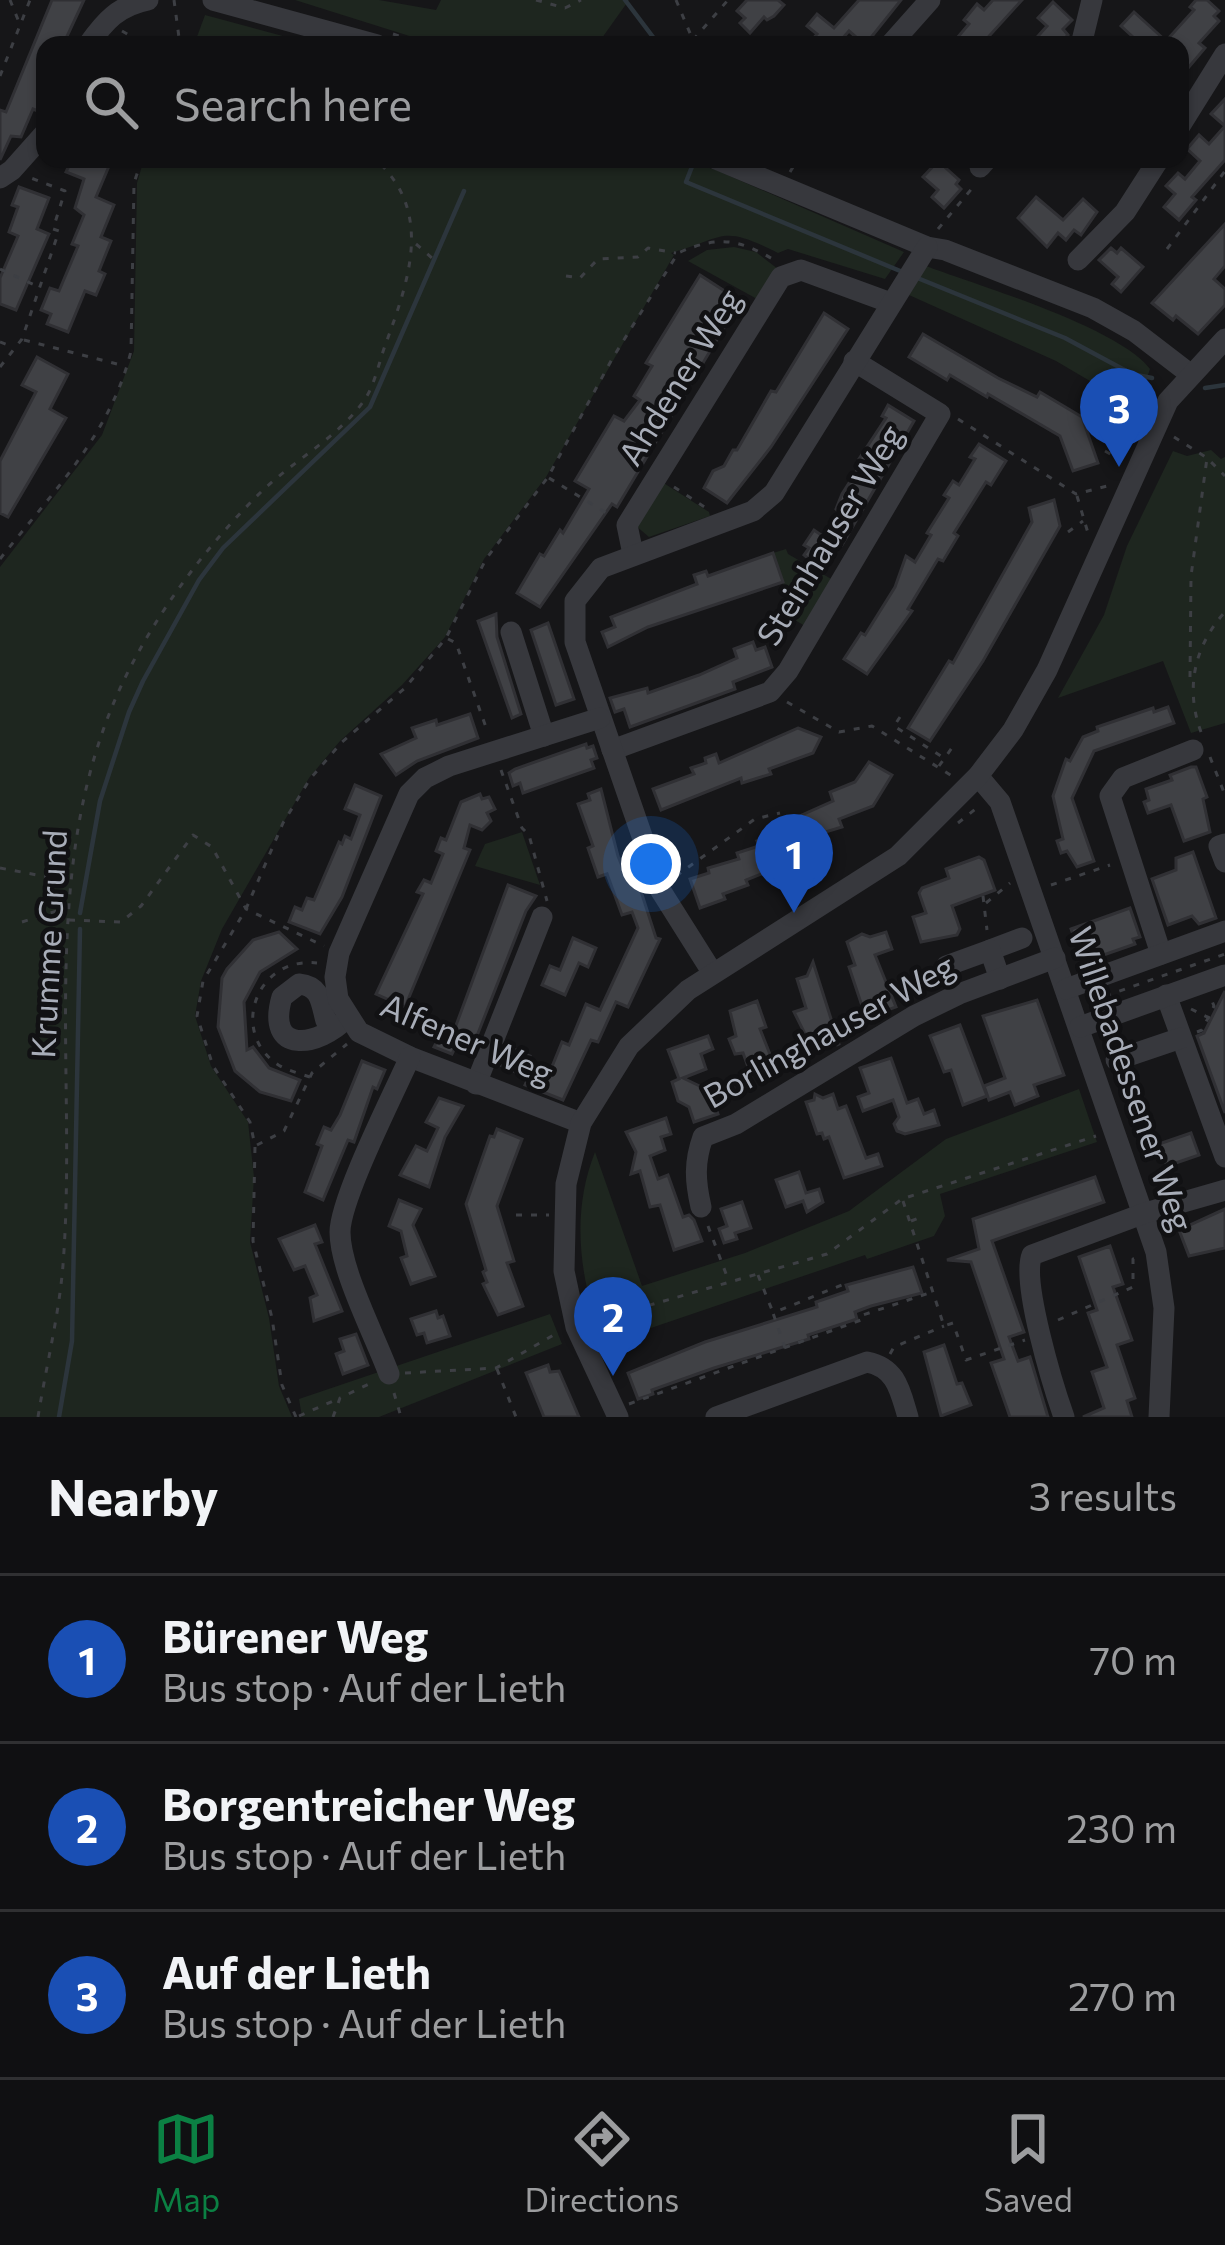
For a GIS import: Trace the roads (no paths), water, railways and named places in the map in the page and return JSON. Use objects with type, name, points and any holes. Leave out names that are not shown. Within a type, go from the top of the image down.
[{"type":"street","points":[[213,0],[344,36]]},
{"type":"street","points":[[898,36],[930,0]]},
{"type":"street","points":[[1083,36],[1092,0]]},
{"type":"street","points":[[94,36],[106,19],[134,2]]},
{"type":"street","points":[[1189,112],[1225,54]]},
{"type":"street","points":[[6,174],[36,142]]},
{"type":"street","points":[[738,168],[1093,308],[1134,331],[1190,374]]},
{"type":"street","points":[[1078,260],[1125,212],[1153,168]]},
{"type":"street","points":[[712,972],[660,888],[575,642],[575,602],[601,568],[752,511],[774,493],[908,273],[930,246]]},
{"type":"street","name":"Ahdener Weg","points":[[633,554],[627,525],[781,277],[801,270],[891,303]]},
{"type":"street","points":[[618,1417],[577,1327],[564,1270],[562,1215],[581,1123],[629,1046],[712,972],[898,856],[978,776],[1013,730],[1047,670],[1155,426],[1190,374],[1225,339]]},
{"type":"street","name":"Steinhauser Weg","points":[[612,749],[770,692],[788,671],[940,414],[854,361]]},
{"type":"street","points":[[511,632],[544,736]]},
{"type":"street","name":"Alfener Weg","points":[[581,1123],[410,1057],[344,1024],[334,977],[339,953],[409,794],[425,778],[448,766],[600,718]]},
{"type":"street","points":[[1161,955],[1110,796],[1123,778],[1193,750]]},
{"type":"street","name":"Willebadessener Weg","points":[[978,776],[1000,802],[1156,1252],[1164,1308],[1160,1417]]},
{"type":"street","points":[[1225,844],[1219,846],[1225,862]]},
{"type":"street","points":[[476,1084],[542,916]]},
{"type":"street","points":[[1073,1008],[1161,955],[1225,931]]},
{"type":"street","points":[[946,966],[1022,938]]},
{"type":"street","points":[[990,950],[1000,979]]},
{"type":"street","name":"Borlinghauser Weg","points":[[701,1207],[696,1169],[704,1137],[736,1124],[914,1016],[1055,958]]},
{"type":"street","points":[[1073,1008],[1166,995],[1225,975]]},
{"type":"street","points":[[1166,995],[1190,1034],[1225,1157]]},
{"type":"street","points":[[1116,1060],[1190,1034]]},
{"type":"street","points":[[388,1374],[352,1284],[340,1231],[410,1057]]},
{"type":"street","points":[[1064,1417],[1044,1362],[1041,1327],[1026,1269],[1032,1255],[1225,1190]]},
{"type":"street","points":[[716,1417],[751,1411],[867,1362],[882,1365],[895,1376],[908,1417]]},
{"type":"waterway","points":[[625,0],[652,36]]},
{"type":"waterway","points":[[691,168],[686,182],[905,273]]},
{"type":"waterway","points":[[80,913],[100,801],[143,681],[199,580],[223,548],[370,407],[464,191]]},
{"type":"waterway","points":[[915,277],[1065,338],[1132,374],[1152,378]]},
{"type":"waterway","points":[[1205,388],[1225,385]]},
{"type":"waterway","points":[[59,1417],[72,1341],[80,929]]},
{"type":"place","name":"Auf der Lieth","points":[[1119,467]]},
{"type":"place","name":"Bürener Weg","points":[[794,913]]},
{"type":"place","name":"Borgentreicher Weg","points":[[613,1376]]}]
